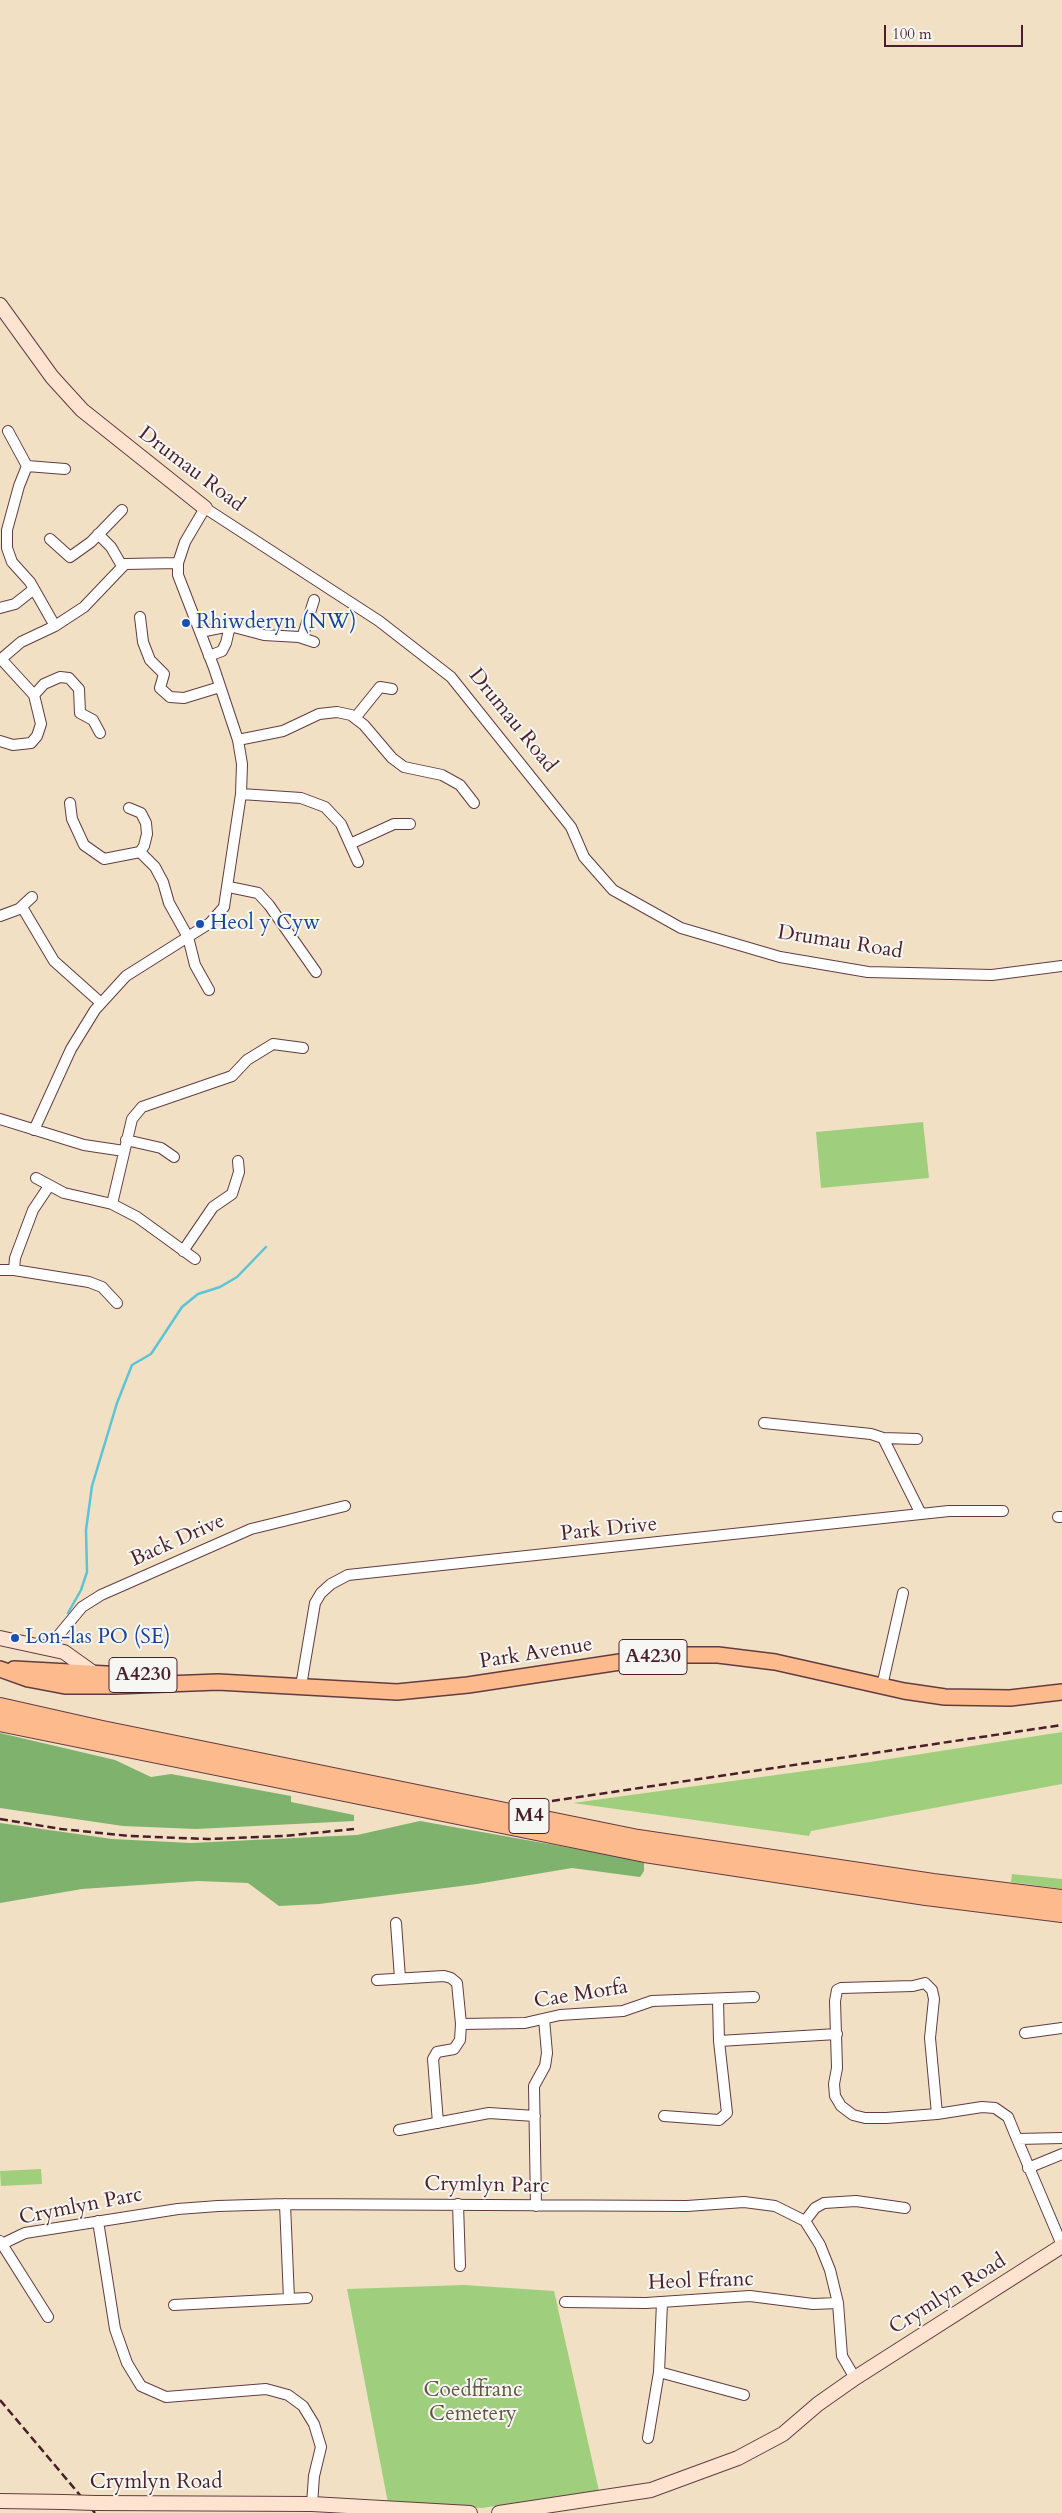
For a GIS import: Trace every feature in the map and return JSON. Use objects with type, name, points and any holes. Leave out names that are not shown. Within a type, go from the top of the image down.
[{"type":"highway","name":"M4","points":[[0,1707],[102,1730],[638,1838],[933,1883],[1062,1899]]},
{"type":"highway","name":"M4","points":[[0,1722],[645,1853],[926,1896],[1062,1913]]},
{"type":"main road","name":"Park Avenue","points":[[64,1670],[193,1682],[397,1692],[423,1691],[666,1655],[718,1655],[775,1662],[882,1686]]},
{"type":"main road","name":"A4230","points":[[0,1669],[64,1670]]},
{"type":"main road","name":"A4230","points":[[0,1669],[51,1684],[85,1686]]},
{"type":"main road","name":"Park Avenue","points":[[85,1686],[193,1682]]},
{"type":"main road","name":"A4230","points":[[882,1686],[945,1697],[976,1700],[1062,1692]]},
{"type":"street","name":"Drumau Road","points":[[0,305],[52,377],[82,410],[205,508],[379,621],[451,677],[571,827],[584,857],[613,890],[681,928],[780,957],[868,972],[992,975],[1062,966]]},
{"type":"street","points":[[8,431],[27,466]]},
{"type":"street","points":[[27,466],[65,469]]},
{"type":"street","points":[[27,466],[4,530],[12,562],[34,589],[55,626]]},
{"type":"street","points":[[34,1130],[71,1048],[101,1003],[126,976],[218,917],[224,908],[229,887],[241,794],[242,764],[238,740],[178,575],[178,563],[185,542],[205,508]]},
{"type":"street","points":[[50,539],[70,557],[91,542],[122,510]]},
{"type":"street","points":[[98,534],[111,547],[122,566]]},
{"type":"street","points":[[0,741],[13,745],[31,743],[37,736],[41,724],[34,694],[0,660],[21,642],[55,626],[84,607],[122,566],[135,562],[178,563]]},
{"type":"street","points":[[0,608],[15,604],[34,589]]},
{"type":"street","points":[[302,638],[314,600]]},
{"type":"street","points":[[140,617],[143,642],[150,660],[164,674],[160,688],[170,697],[184,698],[220,687]]},
{"type":"street","points":[[200,632],[230,626],[264,635],[302,638],[314,642]]},
{"type":"street","points":[[209,656],[222,651],[230,626]]},
{"type":"street","points":[[34,694],[44,684],[60,676],[69,678],[79,689],[80,713],[93,720],[100,733]]},
{"type":"street","points":[[355,718],[380,687],[392,689]]},
{"type":"street","points":[[238,740],[283,730],[319,714],[337,712],[355,718],[364,724],[392,758],[404,767],[442,775],[460,785],[474,803]]},
{"type":"street","points":[[241,794],[302,798],[325,807],[341,824],[358,862]]},
{"type":"street","points":[[70,803],[72,819],[78,834],[84,845],[96,855],[104,859],[140,852]]},
{"type":"street","points":[[129,808],[141,813],[146,823],[147,834],[140,852]]},
{"type":"street","points":[[350,844],[394,824],[410,824]]},
{"type":"street","points":[[140,852],[155,867],[163,882],[169,903],[188,936],[196,965],[209,990]]},
{"type":"street","points":[[229,887],[258,893],[269,905],[316,972]]},
{"type":"street","points":[[0,916],[22,907],[32,898]]},
{"type":"street","points":[[22,907],[54,961],[101,1003]]},
{"type":"street","points":[[112,1204],[132,1119],[142,1107],[232,1076],[247,1060],[273,1044],[302,1048]]},
{"type":"street","points":[[0,1119],[84,1145],[124,1151]]},
{"type":"street","points":[[126,1140],[161,1148],[174,1157]]},
{"type":"street","points":[[183,1251],[213,1207],[232,1194],[239,1172],[238,1161]]},
{"type":"street","points":[[36,1178],[64,1193],[112,1204],[137,1217],[195,1259]]},
{"type":"street","points":[[14,1270],[15,1258],[34,1210],[49,1186]]},
{"type":"street","points":[[0,1270],[14,1270],[89,1282],[102,1287],[118,1303]]},
{"type":"street","points":[[764,1423],[871,1434],[883,1438],[917,1439]]},
{"type":"street","points":[[883,1438],[921,1514]]},
{"type":"street","name":"Back Drive","points":[[48,1648],[82,1607],[101,1595],[251,1529],[345,1506]]},
{"type":"street","name":"Park Drive","points":[[301,1686],[315,1604],[321,1593],[331,1584],[348,1576],[950,1511],[1003,1510]]},
{"type":"street","points":[[882,1686],[903,1594]]},
{"type":"street","points":[[0,1638],[48,1648],[72,1656],[92,1672]]},
{"type":"street","points":[[48,1648],[57,1655],[64,1670],[74,1681],[85,1686]]},
{"type":"street","points":[[396,1923],[400,1978]]},
{"type":"street","points":[[377,1980],[444,1976],[451,1978],[457,1983],[460,2040],[454,2049],[434,2054],[438,2122]]},
{"type":"street","points":[[937,2114],[930,2038],[934,1999],[932,1990],[925,1983],[914,1986],[841,1988],[837,1990],[835,2001],[837,2068],[834,2084],[835,2096],[841,2106],[853,2115],[865,2118],[937,2114],[982,2107],[996,2108],[1008,2117],[1062,2246]]},
{"type":"street","name":"Cae Morfa","points":[[460,2024],[525,2022],[544,2020],[560,2015],[623,2011],[652,2001],[718,2000],[754,1997]]},
{"type":"street","points":[[664,2116],[712,2120],[724,2118],[727,2113],[719,2041],[718,2000]]},
{"type":"street","points":[[536,2206],[534,2086],[545,2066],[547,2053],[544,2020]]},
{"type":"street","points":[[1025,2034],[1062,2028]]},
{"type":"street","points":[[719,2041],[837,2034]]},
{"type":"street","points":[[399,2130],[489,2113],[535,2116]]},
{"type":"street","points":[[1017,2139],[1062,2138]]},
{"type":"street","points":[[1028,2168],[1062,2154]]},
{"type":"street","points":[[855,2378],[842,2356],[838,2303],[830,2270],[820,2245],[805,2221],[814,2208],[824,2203],[856,2201],[905,2208]]},
{"type":"street","name":"Crymlyn Parc","points":[[48,2317],[1,2242],[25,2233],[178,2209],[285,2204],[687,2206],[744,2202],[775,2206],[805,2221]]},
{"type":"street","points":[[285,2204],[289,2299]]},
{"type":"street","points":[[458,2204],[460,2266]]},
{"type":"street","points":[[98,2221],[115,2329],[127,2363],[141,2386],[166,2397],[266,2389],[288,2395],[303,2406],[314,2424],[321,2447],[314,2476],[312,2504]]},
{"type":"street","name":"Crymlyn Road","points":[[499,2513],[652,2490],[738,2458],[783,2434],[818,2404],[855,2378],[1062,2246]]},
{"type":"street","name":"Heol Ffranc","points":[[565,2302],[662,2303],[750,2296],[813,2304],[838,2303]]},
{"type":"street","points":[[174,2305],[307,2298]]},
{"type":"street","points":[[648,2438],[659,2372],[662,2303]]},
{"type":"street","points":[[659,2372],[744,2395]]},
{"type":"street","name":"Crymlyn Road","points":[[0,2502],[312,2504],[470,2513]]},
{"type":"green space","points":[[923,1122],[929,1178],[821,1188],[816,1132]]},
{"type":"green space","points":[[1062,1732],[1062,1784],[811,1831],[809,1836],[573,1803],[870,1762]]},
{"type":"green space","points":[[0,1733],[115,1760],[151,1777],[171,1774],[291,1796],[291,1802],[354,1815],[354,1821],[196,1829],[123,1826],[0,1808]]},
{"type":"green space","points":[[420,1821],[644,1861],[644,1871],[640,1877],[572,1868],[477,1884],[319,1904],[279,1906],[248,1883],[198,1881],[82,1889],[0,1903],[0,1823],[112,1839],[191,1843],[357,1835]]},
{"type":"green space","points":[[1012,1874],[1062,1879],[1062,1889],[1011,1882]]},
{"type":"green space","points":[[41,2169],[42,2184],[1,2186],[0,2171]]},
{"type":"green space","name":"Coedffranc Cemetery","points":[[464,2285],[554,2291],[599,2491],[482,2508],[388,2503],[347,2289]]},
{"type":"waterway","points":[[68,1613],[81,1590],[87,1572],[86,1530],[92,1486],[117,1403],[132,1365],[151,1354],[182,1307],[198,1294],[220,1287],[237,1277],[266,1247]]},
{"type":"railway","points":[[552,1801],[1062,1725]]},
{"type":"railway","points":[[0,1819],[61,1829],[130,1836],[208,1839],[284,1836],[354,1829]]},
{"type":"railway","points":[[0,2400],[95,2513]]},
{"type":"place","name":"Rhiwderyn (NW)","points":[[186,623]]},
{"type":"place","name":"Heol y Cyw","points":[[200,924]]},
{"type":"place","name":"Lon-las PO (SE)","points":[[15,1638]]}]
